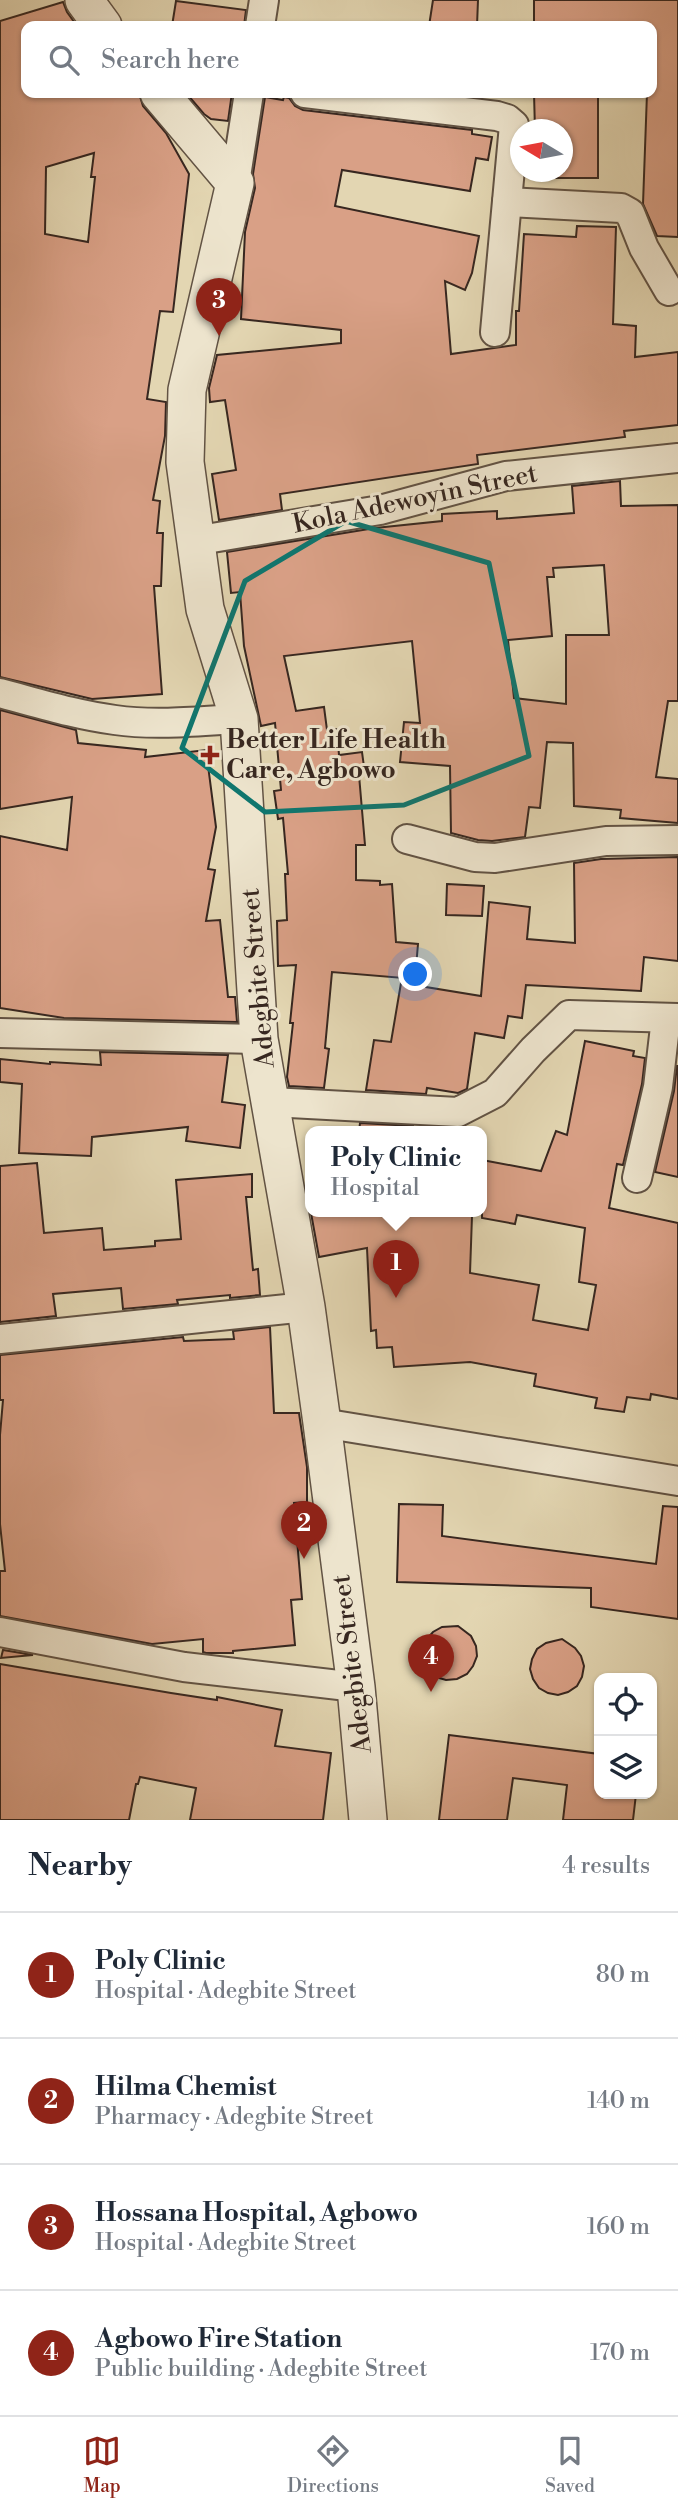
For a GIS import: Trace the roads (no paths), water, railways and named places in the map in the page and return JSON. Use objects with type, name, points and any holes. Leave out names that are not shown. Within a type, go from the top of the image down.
[{"type":"street","points":[[84,0],[99,21]]},
{"type":"street","points":[[261,21],[264,0]]},
{"type":"street","points":[[163,98],[235,183]]},
{"type":"street","points":[[235,183],[248,98]]},
{"type":"street","points":[[345,98],[507,118],[514,125],[495,332]]},
{"type":"street","name":"Adegbite Street","points":[[235,183],[187,390],[184,462],[205,609],[239,719],[259,1038],[306,1307],[356,1688],[368,1820]]},
{"type":"street","points":[[507,202],[621,208],[630,212],[644,248],[669,291]]},
{"type":"street","name":"Kola Adewoyin Street","points":[[194,541],[380,510],[506,476],[678,458]]},
{"type":"street","points":[[0,694],[115,720],[154,723],[239,719]]},
{"type":"street","points":[[407,839],[475,857],[495,858],[606,841],[678,840]]},
{"type":"street","points":[[271,1101],[458,1112],[495,1093],[569,1015],[672,1018],[637,1178]]},
{"type":"street","points":[[0,1032],[259,1038]]},
{"type":"street","points":[[0,1339],[306,1307]]},
{"type":"street","points":[[322,1423],[678,1481]]},
{"type":"street","points":[[0,1632],[184,1667],[356,1688]]},
{"type":"place","name":"Hossana Hospital, Agbowo","points":[[219,336]]},
{"type":"place","name":"Better Life Health Care, Agbowo","points":[[210,755]]},
{"type":"place","name":"Poly Clinic","points":[[396,1298]]},
{"type":"place","name":"Hilma Chemist","points":[[304,1559]]},
{"type":"place","name":"Agbowo Fire Station","points":[[431,1692]]}]
